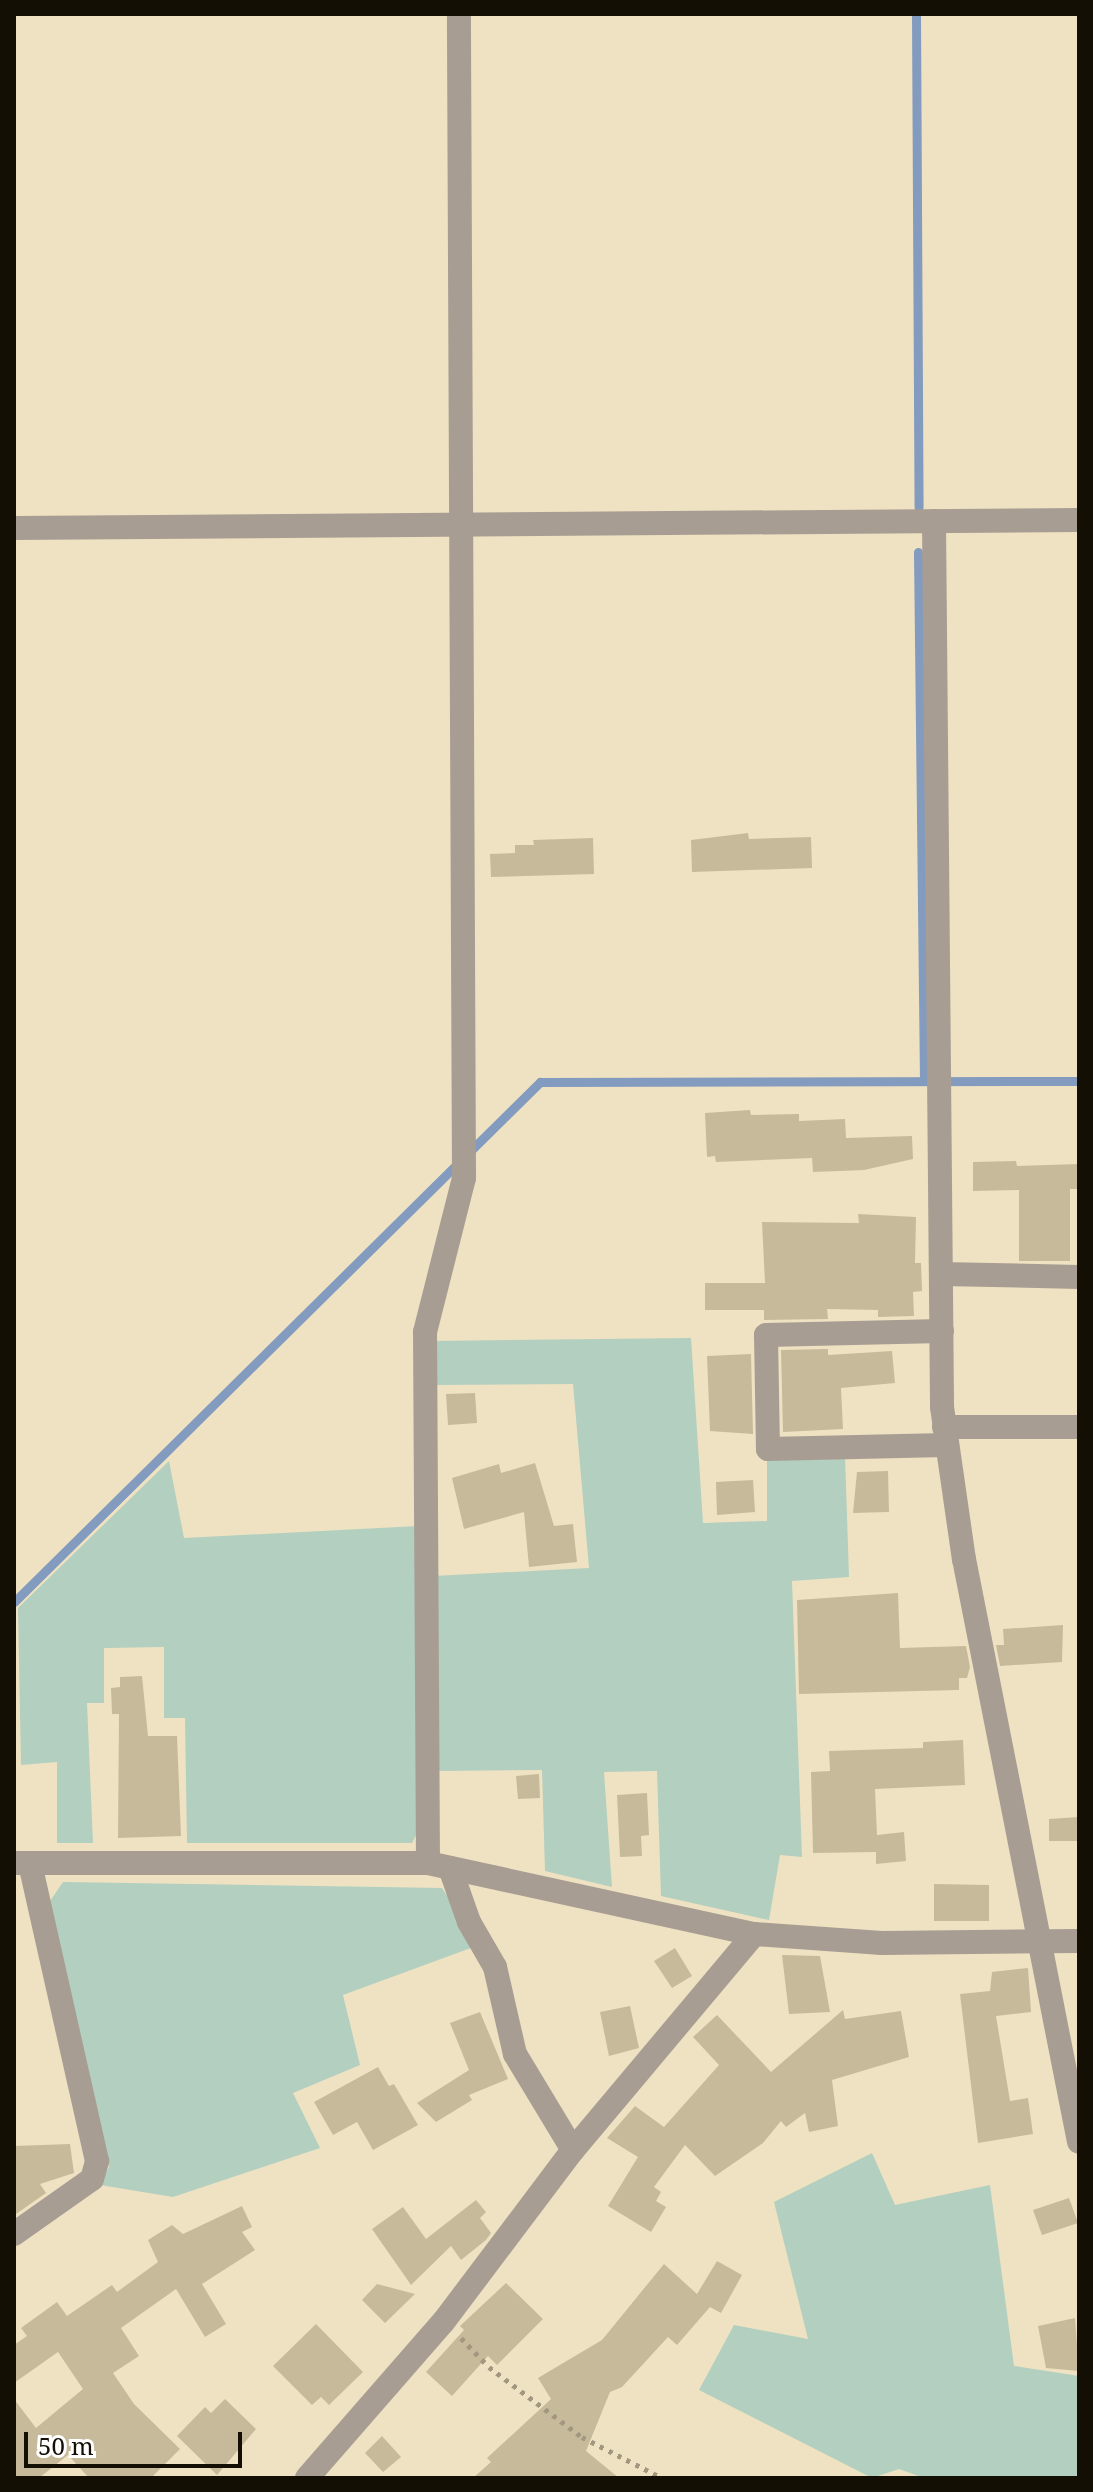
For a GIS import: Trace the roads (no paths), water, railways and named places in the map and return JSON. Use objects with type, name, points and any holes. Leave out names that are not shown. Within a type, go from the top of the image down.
[{"type":"street","points":[[459,14],[464,1178],[425,1332],[439,1866],[495,1967],[515,2054],[573,2150]]},
{"type":"street","points":[[14,528],[1079,520]]},
{"type":"street","points":[[934,521],[937,1068],[945,1436],[1079,2142]]},
{"type":"street","points":[[941,1274],[1079,1277]]},
{"type":"street","points":[[942,1331],[766,1335],[768,1449],[1079,1427]]},
{"type":"street","points":[[14,2234],[92,2179],[97,2161],[22,1863],[439,1866],[754,1934],[882,1943],[1079,1941]]},
{"type":"street","points":[[307,2478],[444,2321],[573,2150],[754,1934]]},
{"type":"waterway","points":[[916,14],[919,507]]},
{"type":"waterway","points":[[918,552],[924,1081]]},
{"type":"waterway","points":[[14,1602],[540,1082],[1079,1081]]}]
